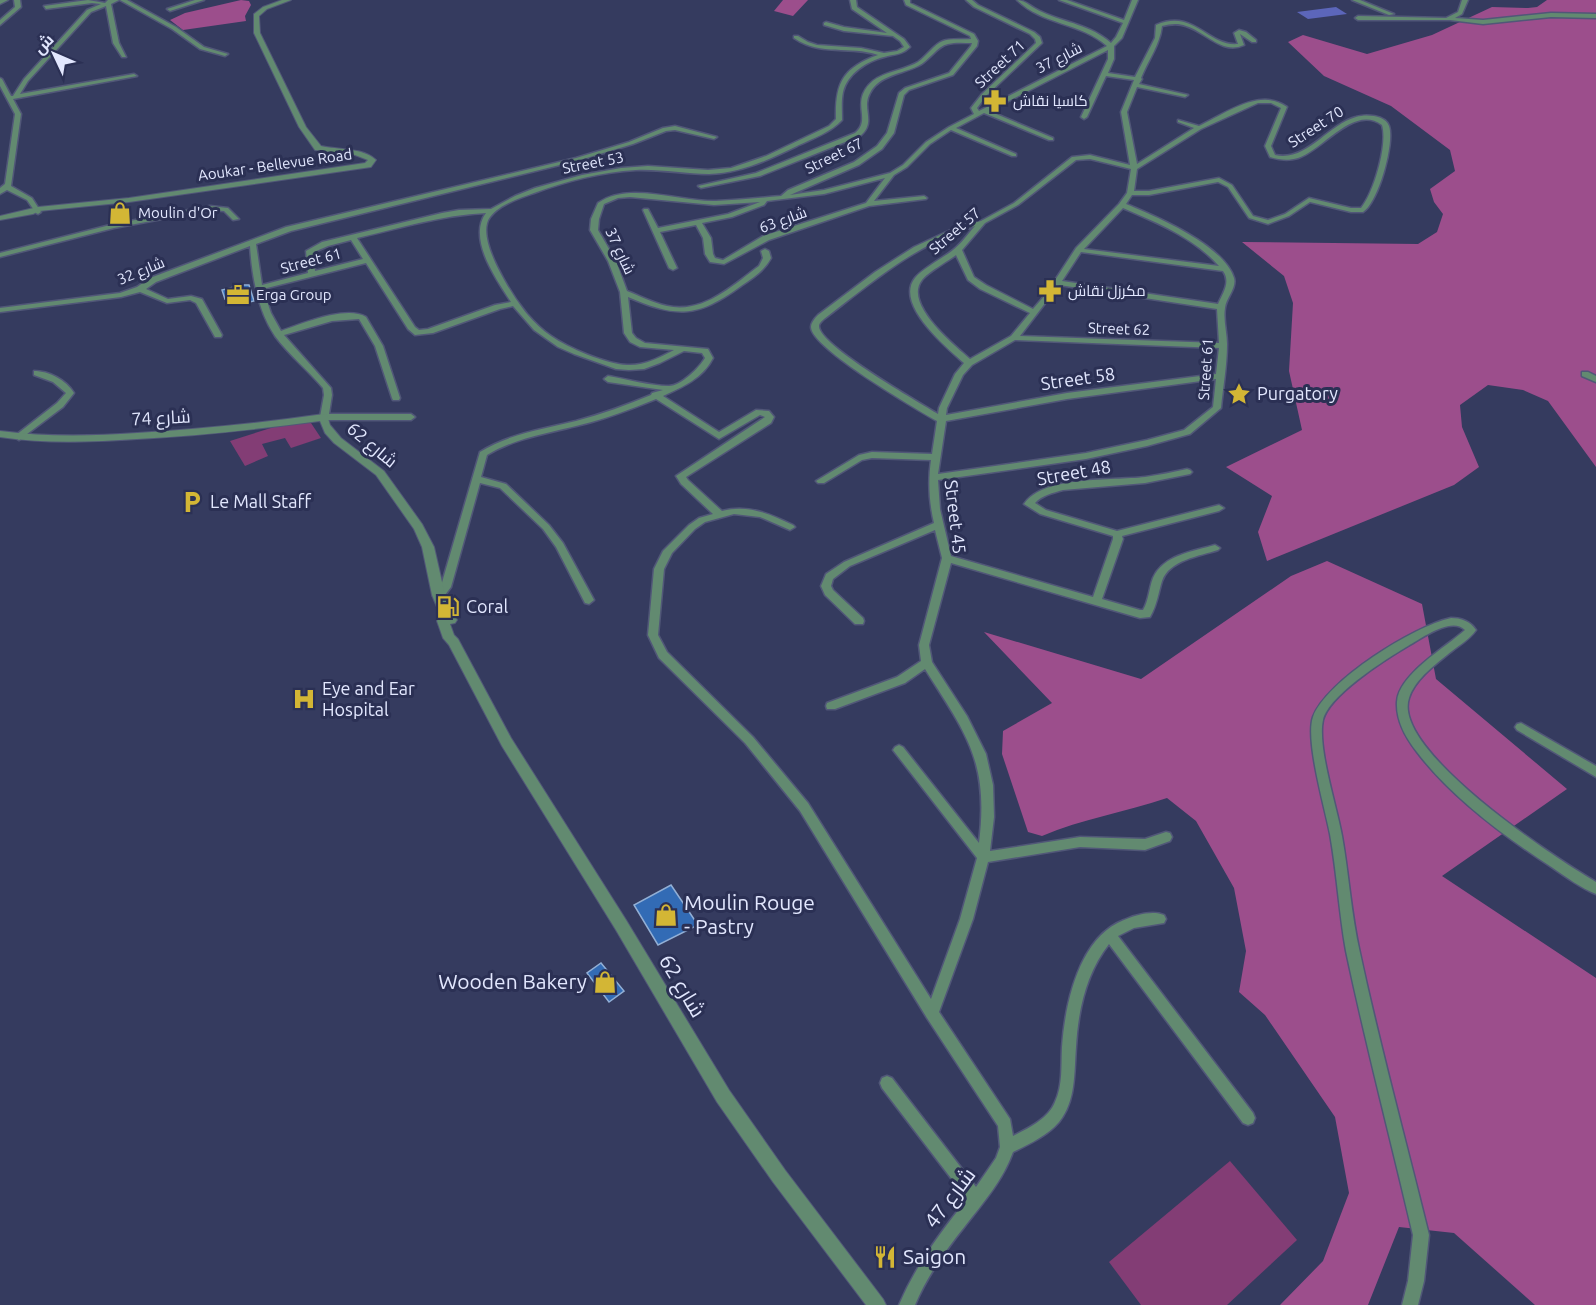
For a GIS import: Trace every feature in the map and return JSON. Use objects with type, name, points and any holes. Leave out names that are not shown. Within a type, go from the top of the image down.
[{"type":"street","points":[[0,2],[5,0]]},
{"type":"street","points":[[0,23],[18,7],[17,0]]},
{"type":"street","points":[[13,98],[26,80],[89,11],[116,0]]},
{"type":"street","points":[[123,0],[174,28],[202,48],[225,54]]},
{"type":"street","points":[[170,9],[201,0]]},
{"type":"street","name":"Aoukar - Bellevue Road","points":[[0,218],[360,168],[370,162],[371,157],[365,154],[328,152],[313,145],[257,33],[254,20],[256,15],[271,3],[288,0]]},
{"type":"street","points":[[853,0],[854,8],[895,36]]},
{"type":"street","points":[[700,186],[758,175],[858,135],[867,126],[864,101],[872,85],[927,59],[945,42],[975,41],[972,35],[917,11],[908,4],[907,0]]},
{"type":"street","name":"Street 71","points":[[969,0],[976,6],[1032,33],[1039,40],[1037,47],[984,95],[974,108],[980,113]]},
{"type":"street","points":[[1020,0],[1029,8],[1044,15],[1091,30],[1111,46],[1112,54],[1105,74],[1084,117]]},
{"type":"street","points":[[1062,0],[1126,22]]},
{"type":"street","points":[[1111,46],[1119,38],[1135,0]]},
{"type":"street","points":[[1355,0],[1400,17]]},
{"type":"street","points":[[1451,19],[1463,9],[1465,0]]},
{"type":"street","points":[[46,7],[86,2],[106,3]]},
{"type":"street","points":[[106,3],[116,43],[124,56]]},
{"type":"street","points":[[1358,18],[1400,17],[1483,22],[1551,15],[1596,16]]},
{"type":"street","name":"Street 45","points":[[927,663],[924,645],[947,558],[934,509],[934,457],[940,419],[953,384],[969,363],[1014,338],[1058,283],[1079,250],[1122,205],[1130,193],[1134,168],[1124,112],[1144,63],[1158,38],[1159,25],[1162,23],[1195,26],[1226,46],[1242,45],[1239,32],[1246,34],[1254,41]]},
{"type":"street","points":[[826,24],[871,34],[895,36]]},
{"type":"street","name":"Street 53","points":[[491,211],[523,195],[571,180],[615,170],[660,168],[711,172],[733,170],[751,164],[831,128],[839,120],[840,90],[848,78],[858,68],[883,55],[898,52],[907,47],[906,43],[895,36]]},
{"type":"street","points":[[796,37],[811,47],[868,51],[883,55]]},
{"type":"street","name":"Street 67","points":[[781,198],[790,191],[830,176],[873,152],[887,139],[894,125],[901,94],[907,89],[951,74],[969,54],[975,41]]},
{"type":"street","name":"شارع 37","points":[[438,596],[446,587],[476,479],[478,463],[483,454],[491,448],[594,419],[672,389],[693,377],[708,364],[709,358],[705,351],[643,345],[633,340],[628,333],[624,292],[612,261],[594,230],[601,203],[617,196],[630,195],[714,203],[764,200],[824,192],[892,174],[905,166],[928,143],[951,128],[1111,46]]},
{"type":"street","points":[[1105,74],[1185,94]]},
{"type":"street","points":[[13,98],[134,76]]},
{"type":"street","points":[[0,80],[13,98],[18,114],[7,187],[0,192]]},
{"type":"street","name":"Street 70","points":[[1130,193],[1149,194],[1219,180],[1230,186],[1251,217],[1268,222],[1287,215],[1309,200],[1351,210],[1363,210],[1369,205],[1374,194],[1388,133],[1386,125],[1380,120],[1358,117],[1296,157],[1287,160],[1277,159],[1270,154],[1268,146],[1284,107],[1275,102],[1257,100],[1199,129],[1134,168]]},
{"type":"street","points":[[980,113],[1051,138]]},
{"type":"street","points":[[1180,121],[1199,129]]},
{"type":"street","name":"شارع 32","points":[[0,310],[121,295],[140,289],[153,280],[289,229],[593,155],[668,128],[714,137]]},
{"type":"street","points":[[951,128],[1014,155]]},
{"type":"street","name":"Street 57","points":[[969,363],[939,336],[916,304],[914,291],[918,279],[958,250],[982,222],[1016,204],[1074,158],[1090,157],[1134,168]]},
{"type":"street","points":[[0,172],[9,170]]},
{"type":"street","points":[[868,204],[892,174]]},
{"type":"street","points":[[7,187],[30,200],[38,211]]},
{"type":"street","points":[[868,204],[924,198]]},
{"type":"street","points":[[657,230],[742,213],[762,204],[764,200]]},
{"type":"street","name":"شارع 63","points":[[698,222],[707,238],[710,257],[713,261],[724,262],[766,238],[868,204]]},
{"type":"street","points":[[1122,205],[1184,234],[1224,269]]},
{"type":"street","points":[[0,255],[114,226],[210,208],[226,209],[235,219]]},
{"type":"street","points":[[646,210],[673,268]]},
{"type":"street","points":[[312,275],[308,254],[312,249],[459,212],[491,211]]},
{"type":"street","points":[[491,211],[485,219],[482,230],[486,249],[514,304],[530,324],[551,340],[571,352],[628,368],[651,365],[684,348]]},
{"type":"street","points":[[940,419],[839,354],[819,334],[815,328],[816,322],[922,244],[940,234],[982,222]]},
{"type":"street","points":[[353,237],[412,329],[418,333],[430,332],[498,307],[514,304]]},
{"type":"street","name":"شارع 62","points":[[253,244],[260,288],[272,324],[278,334],[327,388],[323,424],[330,435],[380,473],[410,515],[427,545],[438,596],[446,615],[443,621],[449,638],[454,642],[474,686],[521,769],[634,946],[723,1096],[777,1174],[877,1305]]},
{"type":"street","points":[[958,250],[971,278],[983,287],[1035,313]]},
{"type":"street","points":[[1079,250],[1224,269]]},
{"type":"street","points":[[624,292],[653,306],[673,311],[701,308],[762,267],[766,258],[765,251]]},
{"type":"street","name":"Street 61","points":[[260,288],[368,260]]},
{"type":"street","name":"Street 61","points":[[933,478],[1086,456],[1147,444],[1187,432],[1217,408],[1223,346],[1221,307],[1231,283],[1230,276],[1224,269]]},
{"type":"street","points":[[1058,283],[1221,307]]},
{"type":"street","points":[[140,289],[167,301],[191,298],[199,301],[218,335]]},
{"type":"street","points":[[278,334],[337,318],[354,315],[362,317],[379,346],[396,398]]},
{"type":"street","name":"Street 62","points":[[1014,338],[1223,346]]},
{"type":"street","points":[[19,437],[60,405],[70,393],[67,387],[37,373]]},
{"type":"street","points":[[1585,374],[1596,379]]},
{"type":"street","name":"Street 58","points":[[940,419],[1067,396],[1221,376]]},
{"type":"street","points":[[608,379],[672,389]]},
{"type":"street","points":[[655,395],[719,436],[759,412],[770,417],[768,421],[681,476],[684,482],[719,514]]},
{"type":"street","points":[[324,417],[411,417]]},
{"type":"street","name":"شارع 74","points":[[0,434],[54,441],[202,433],[324,417]]},
{"type":"street","points":[[821,481],[859,458],[872,455],[934,457]]},
{"type":"street","name":"Street 48","points":[[1117,534],[1043,512],[1029,504],[1030,500],[1033,496],[1047,490],[1086,484],[1144,480],[1187,472]]},
{"type":"street","points":[[476,479],[503,486],[546,527],[560,545],[589,600]]},
{"type":"street","points":[[1096,602],[1118,539],[1117,534],[1219,508]]},
{"type":"street","points":[[790,527],[750,511],[734,510],[719,514],[692,527],[677,540],[663,559],[653,635],[658,648],[749,740],[804,807],[932,1013],[1005,1124],[1007,1147],[1046,1126],[1059,1110],[1066,1092],[1070,1034],[1083,974],[1110,935],[1130,923],[1160,919]]},
{"type":"street","points":[[859,621],[829,592],[826,586],[829,577],[847,564],[939,525]]},
{"type":"street","points":[[947,558],[1096,602],[1146,614],[1150,608],[1159,576],[1165,567],[1215,548]]},
{"type":"street","points":[[1410,1305],[1416,1281],[1421,1235],[1353,950],[1319,741],[1318,718],[1323,707],[1331,697],[1386,654],[1420,634],[1446,622],[1454,621],[1468,626],[1471,630],[1466,636],[1447,649],[1410,684],[1402,702],[1401,717],[1420,750],[1453,784],[1511,833],[1596,888]]},
{"type":"street","points":[[831,705],[901,680],[927,663],[980,753],[988,784],[989,805],[983,857],[932,1013]]},
{"type":"street","points":[[1521,727],[1596,772]]},
{"type":"street","points":[[899,750],[983,857]]},
{"type":"street","points":[[983,857],[1078,842],[1132,847],[1147,846],[1166,837]]},
{"type":"street","points":[[1110,935],[1248,1118]]},
{"type":"street","points":[[887,1083],[976,1199]]},
{"type":"street","name":"شارع 47","points":[[907,1305],[930,1259],[1002,1162],[1007,1147]]},
{"type":"shaded area","points":[[241,0],[249,1],[251,5],[245,16],[246,21],[183,30],[170,20],[185,13]]},
{"type":"shaded area","points":[[783,0],[808,0],[793,16],[774,11]]},
{"type":"shaded area","points":[[1547,0],[1596,0],[1596,467],[1548,401],[1523,390],[1488,385],[1460,405],[1462,427],[1479,467],[1454,485],[1267,561],[1258,532],[1272,496],[1226,467],[1302,430],[1289,371],[1293,303],[1284,276],[1242,242],[1418,244],[1437,232],[1443,214],[1434,202],[1430,189],[1455,171],[1450,150],[1391,106],[1324,76],[1288,42],[1303,35],[1367,54],[1432,35],[1492,7],[1537,7]]},
{"type":"shaded area","points":[[309,420],[321,438],[291,448],[285,438],[262,444],[268,456],[245,466],[230,441],[274,427]]},
{"type":"shaded area","points":[[1327,561],[1422,604],[1436,679],[1567,789],[1442,876],[1596,978],[1596,1305],[1535,1305],[1454,1233],[1399,1227],[1368,1305],[1280,1305],[1323,1261],[1349,1193],[1335,1117],[1265,1015],[1239,992],[1246,951],[1234,888],[1196,821],[1167,798],[1042,836],[1028,832],[1002,754],[1003,731],[1052,703],[984,632],[1141,679],[1291,576]]},
{"type":"shaded area","points":[[1230,1161],[1297,1240],[1227,1305],[1141,1305],[1109,1262]]},
{"type":"water","points":[[1336,7],[1347,14],[1308,19],[1297,12]]},
{"type":"building","name":"Erga Group","points":[[249,285],[254,301],[236,305],[234,297],[225,299],[222,290]]},
{"type":"building","name":"Moulin Rouge - Pastry","points":[[671,885],[698,925],[658,945],[634,905]]},
{"type":"building","name":"Wooden Bakery","points":[[601,963],[624,991],[609,1002],[587,973]]},
{"type":"place","name":"كاسيا نقاش","points":[[995,101]]},
{"type":"place","name":"Moulin d'Or","points":[[120,213]]},
{"type":"place","name":"مكرزل نقاش","points":[[1050,291]]},
{"type":"place","name":"Erga Group","points":[[238,295]]},
{"type":"place","name":"Purgatory","points":[[1239,394]]},
{"type":"place","name":"Le Mall Staff","points":[[192,502]]},
{"type":"place","name":"Coral","points":[[448,607]]},
{"type":"place","name":"Eye and Ear Hospital","points":[[304,699]]},
{"type":"place","name":"Moulin Rouge - Pastry","points":[[666,915]]},
{"type":"place","name":"Wooden Bakery","points":[[605,982]]},
{"type":"place","name":"Saigon","points":[[885,1257]]}]
